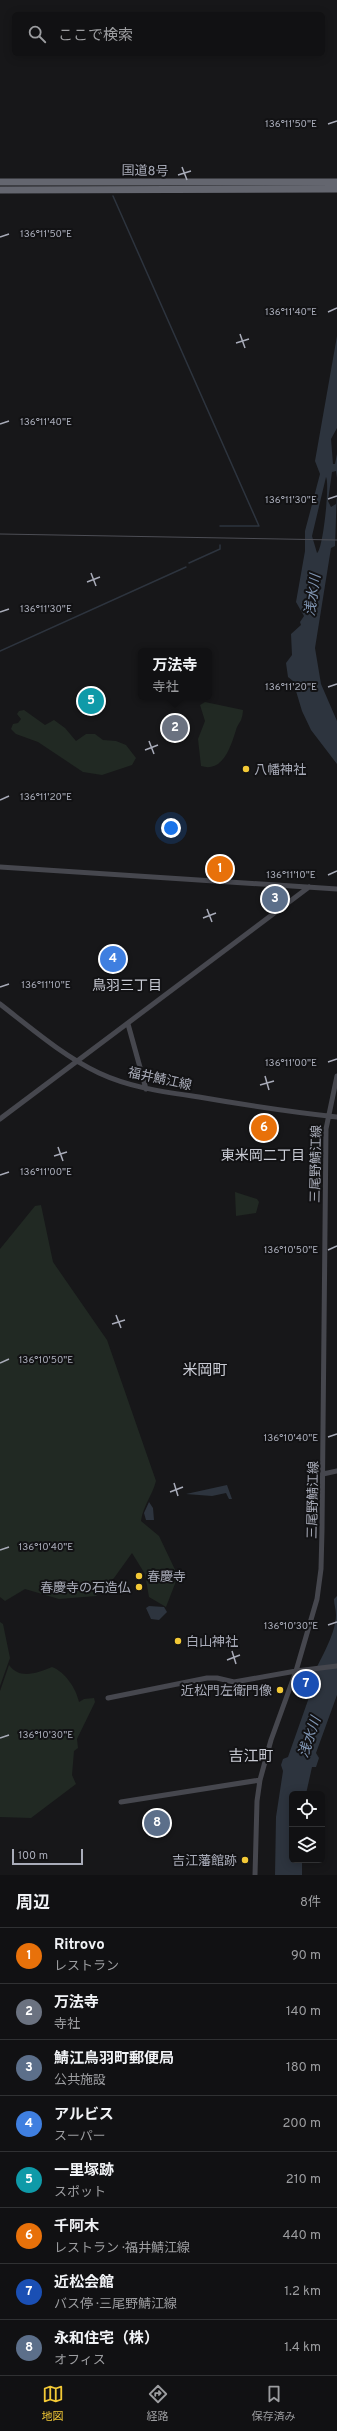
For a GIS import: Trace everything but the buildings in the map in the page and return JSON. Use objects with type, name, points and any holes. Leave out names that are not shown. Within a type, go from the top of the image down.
[{"type":"highway","name":"国道8号","points":[[0,182],[337,182]]},
{"type":"highway","name":"国道8号","points":[[0,190],[337,189]]},
{"type":"street","points":[[0,867],[337,889]]},
{"type":"street","points":[[0,1119],[309,887]]},
{"type":"street","name":"福井鯖江線","points":[[0,1004],[46,1040],[99,1073],[146,1089],[336,1117]]},
{"type":"street","points":[[128,1024],[146,1089]]},
{"type":"street","name":"三尾野鯖江線","points":[[255,1875],[257,1801],[260,1780],[271,1740],[299,1671],[320,1584],[323,1474],[326,1129],[337,1076]]},
{"type":"street","points":[[323,1474],[337,1471]]},
{"type":"street","points":[[108,1698],[207,1678],[217,1678],[234,1682],[337,1666]]},
{"type":"street","points":[[121,1802],[260,1780]]},
{"type":"shaded area","points":[[205,702],[243,710],[241,720],[225,757],[215,766],[209,767],[201,766],[198,739],[205,721],[200,705]]},
{"type":"shaded area","points":[[24,710],[45,725],[54,720],[65,728],[76,741],[86,734],[95,734],[103,740],[116,741],[126,745],[136,758],[132,765],[102,775],[83,772],[38,742],[16,734],[11,729],[13,724],[18,723],[21,719],[17,714],[19,711]]},
{"type":"shaded area","points":[[235,1192],[257,1199],[259,1202],[256,1213],[236,1216]]},
{"type":"shaded area","points":[[41,1205],[53,1262],[107,1340],[156,1481],[141,1521],[159,1536],[178,1576],[166,1607],[149,1597],[145,1574],[132,1553],[114,1578],[96,1596],[59,1599],[25,1589],[5,1601],[0,1597],[0,1249],[35,1206]]},
{"type":"shaded area","points":[[0,1622],[3,1624],[10,1658],[0,1686]]},
{"type":"shaded area","points":[[9,1665],[13,1670],[23,1674],[35,1673],[52,1667],[57,1669],[73,1686],[79,1702],[84,1699],[94,1698],[95,1702],[77,1739],[78,1748],[74,1751],[72,1775],[76,1784],[31,1818],[0,1817],[0,1691]]},
{"type":"water","name":"浅水川","points":[[337,336],[337,428],[331,439],[333,464],[335,464],[337,454],[337,478],[336,471],[332,472],[328,501],[331,507],[336,504],[337,489],[335,546],[331,548],[315,648],[321,684],[337,721],[337,764],[311,730],[302,711],[293,681],[288,677],[286,663],[292,655],[291,634],[301,625],[300,622],[304,616],[296,602],[305,551],[305,531],[320,474],[315,461]],"holes":[[[326,477],[324,529],[322,541],[317,553],[312,536]]]},
{"type":"water","points":[[227,1485],[232,1499],[229,1499],[226,1493],[212,1496],[186,1494]]},
{"type":"water","points":[[149,1502],[153,1508],[154,1520],[146,1520],[144,1513]]},
{"type":"water","name":"浅水川","points":[[337,1596],[337,1695],[316,1753],[319,1758],[316,1767],[312,1767],[307,1791],[289,1791],[289,1863],[302,1863],[302,1875],[275,1875],[276,1817],[283,1771],[281,1765],[283,1759],[288,1757],[313,1686],[310,1681],[333,1631],[336,1615],[334,1599]]},
{"type":"water","points":[[149,1606],[164,1607],[167,1612],[159,1620],[151,1619],[146,1608]]},
{"type":"waterway","points":[[113,196],[259,526],[220,526]]},
{"type":"waterway","points":[[189,563],[220,549],[220,545]]},
{"type":"waterway","points":[[0,651],[186,567]]},
{"type":"tram line","points":[[0,534],[337,540]]},
{"type":"place","name":"一里塚跡","points":[[91,701]]},
{"type":"place","name":"万法寺","points":[[175,728]]},
{"type":"place","name":"八幡神社","points":[[246,769]]},
{"type":"place","name":"Ritrovo","points":[[220,869]]},
{"type":"place","name":"鯖江鳥羽町郵便局","points":[[275,899]]},
{"type":"place","name":"アルビス","points":[[113,959]]},
{"type":"place","name":"千阿木","points":[[264,1128]]},
{"type":"place","name":"春慶寺","points":[[139,1576]]},
{"type":"place","name":"春慶寺の石造仏","points":[[139,1587]]},
{"type":"place","name":"白山神社","points":[[178,1641]]},
{"type":"place","name":"近松会館","points":[[306,1684]]},
{"type":"place","name":"近松門左衛門像","points":[[280,1690]]},
{"type":"place","name":"永和住宅（株）","points":[[157,1823]]},
{"type":"place","name":"吉江藩館跡","points":[[245,1860]]},
{"type":"district","name":"鳥羽三丁目","points":[[127,985]]},
{"type":"district","name":"東米岡二丁目","points":[[263,1155]]},
{"type":"district","name":"米岡町","points":[[205,1370]]},
{"type":"district","name":"吉江町","points":[[251,1756]]}]
